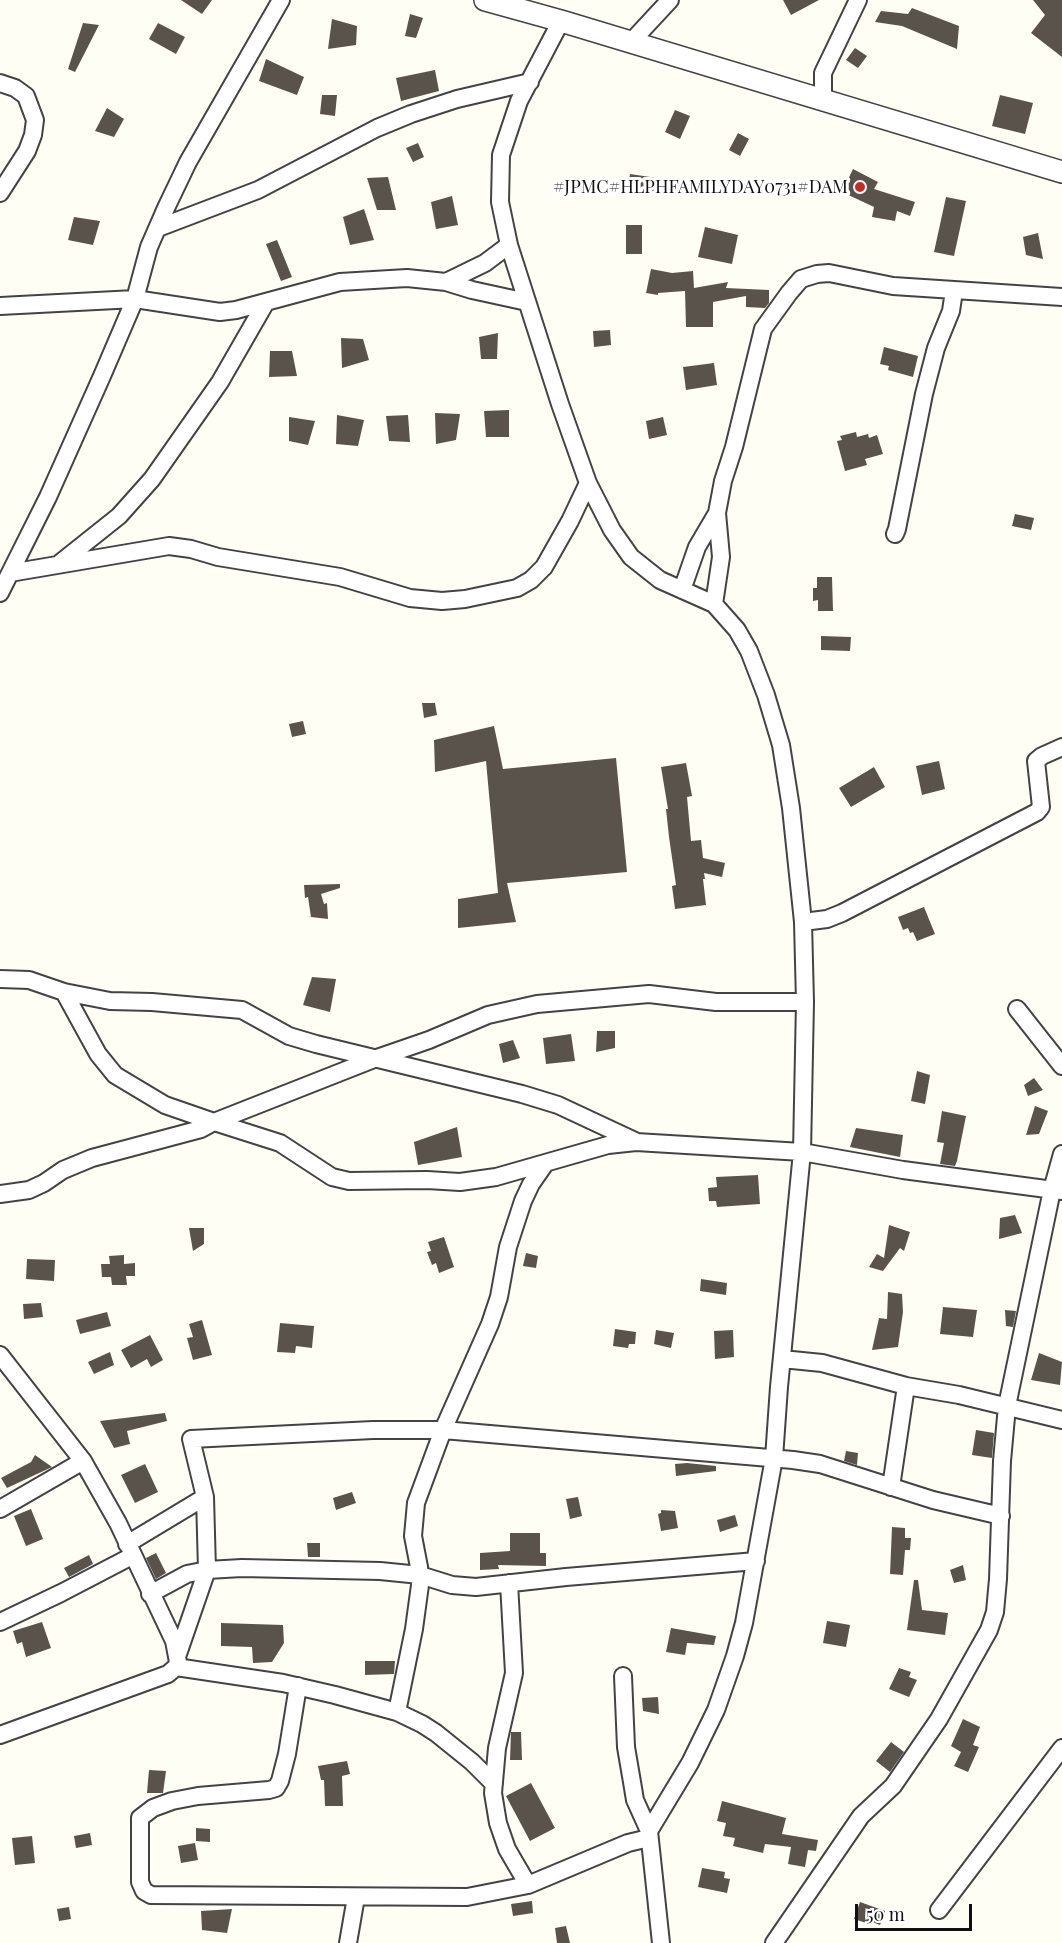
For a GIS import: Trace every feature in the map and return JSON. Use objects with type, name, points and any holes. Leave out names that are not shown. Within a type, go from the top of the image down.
[{"type":"street","points":[[0,593],[48,497],[135,299],[149,247],[188,162],[280,0]]},
{"type":"street","points":[[485,0],[1062,172]]},
{"type":"street","points":[[631,42],[670,0]]},
{"type":"street","points":[[823,101],[823,73],[858,0]]},
{"type":"street","points":[[298,1686],[287,1754],[276,1788],[198,1796],[172,1802],[144,1813],[141,1818],[140,1882],[144,1891],[151,1895],[466,1898],[528,1885],[649,1834],[690,1763],[716,1710],[744,1623],[774,1458],[802,1152],[805,1002],[803,922],[782,745],[749,651],[737,630],[714,604],[660,580],[631,557],[612,530],[588,483],[509,245],[500,202],[501,155],[519,101],[561,21]]},
{"type":"street","points":[[0,82],[15,88],[26,96],[36,120],[27,151],[0,193]]},
{"type":"street","points":[[158,228],[258,190],[377,128],[411,114],[486,91],[530,82]]},
{"type":"street","points":[[446,282],[485,263],[509,245]]},
{"type":"street","points":[[714,604],[720,557],[717,513],[723,481],[734,447],[763,329],[801,279],[829,273],[893,286],[1062,297]]},
{"type":"street","points":[[0,306],[135,299],[220,312],[236,310],[340,282],[407,278],[446,282],[527,302]]},
{"type":"street","points":[[895,534],[924,394],[936,348],[951,311],[954,291]]},
{"type":"street","points":[[57,565],[119,516],[152,479],[220,382],[266,302]]},
{"type":"street","points":[[10,573],[169,546],[191,549],[218,557],[340,576],[410,598],[442,601],[465,599],[517,588],[531,580],[544,567],[588,483]]},
{"type":"street","points":[[682,590],[697,547],[717,513]]},
{"type":"street","points":[[803,922],[827,919],[842,913],[1037,812],[1041,807],[1036,761],[1062,747]]},
{"type":"street","points":[[0,979],[29,981],[64,992],[110,1001],[152,1002],[242,1010],[290,1036],[558,1105],[636,1142]]},
{"type":"street","points":[[64,992],[98,1054],[115,1076],[165,1105],[280,1143],[332,1177],[349,1181],[460,1182],[496,1178],[608,1145],[636,1142],[802,1152],[903,1170],[1057,1190]]},
{"type":"street","points":[[0,1194],[29,1190],[63,1170],[92,1158],[201,1128],[488,1015],[537,1004],[649,994],[716,1002],[805,1002]]},
{"type":"street","points":[[1017,1009],[1062,1066]]},
{"type":"street","points":[[774,1943],[861,1816],[893,1786],[939,1719],[989,1630],[995,1612],[997,1590],[1002,1461],[1008,1406],[1057,1190],[1062,1154]]},
{"type":"street","points":[[397,1712],[414,1629],[420,1575],[413,1536],[416,1503],[442,1430],[490,1324],[499,1298],[508,1247],[523,1201],[531,1184],[545,1164]]},
{"type":"street","points":[[0,1355],[82,1461],[118,1523],[174,1641],[177,1660]]},
{"type":"street","points":[[782,1359],[822,1363],[906,1386],[1008,1406],[1062,1420]]},
{"type":"street","points":[[891,1486],[906,1386]]},
{"type":"street","points":[[0,1735],[168,1674],[177,1660],[207,1570],[205,1497],[191,1439],[373,1430],[442,1430],[774,1458],[820,1464],[942,1503],[1001,1516]]},
{"type":"street","points":[[0,1509],[82,1461]]},
{"type":"street","points":[[0,1622],[61,1593],[130,1550],[205,1497]]},
{"type":"street","points":[[150,1594],[187,1574],[207,1570],[380,1571],[420,1575],[444,1583],[476,1587],[756,1561]]},
{"type":"street","points":[[509,1583],[514,1672],[499,1738],[493,1792],[498,1823],[507,1849],[528,1885]]},
{"type":"street","points":[[177,1660],[298,1686],[397,1712],[436,1733],[472,1762],[494,1784]]},
{"type":"street","points":[[623,1676],[626,1747],[635,1800],[649,1834],[661,1943]]},
{"type":"street","points":[[939,1910],[1062,1748]]},
{"type":"street","points":[[348,1943],[356,1897]]},
{"type":"building","points":[[181,0],[212,0],[202,14]]},
{"type":"building","points":[[783,0],[819,0],[791,15]]},
{"type":"building","points":[[1033,0],[1062,0],[1062,57],[1031,33],[1045,15]]},
{"type":"building","points":[[912,8],[959,26],[957,49],[902,26],[875,22],[881,11],[908,14]]},
{"type":"building","points":[[410,14],[423,18],[416,38],[405,36]]},
{"type":"building","points":[[332,19],[357,26],[356,45],[328,49]]},
{"type":"building","points":[[83,23],[99,25],[75,72],[68,69]]},
{"type":"building","points":[[158,23],[185,37],[176,54],[149,39]]},
{"type":"building","points":[[855,48],[867,56],[858,68],[846,60]]},
{"type":"building","points":[[266,59],[304,77],[297,95],[259,81]]},
{"type":"building","points":[[435,70],[439,91],[401,101],[396,78]]},
{"type":"building","points":[[322,95],[337,95],[335,116],[320,114]]},
{"type":"building","points":[[1000,95],[1033,103],[1025,134],[992,126]]},
{"type":"building","points":[[107,108],[124,119],[114,137],[95,131]]},
{"type":"building","points":[[675,110],[690,116],[680,139],[665,132]]},
{"type":"building","points":[[738,133],[749,139],[740,156],[729,150]]},
{"type":"building","points":[[418,143],[424,157],[413,162],[406,148]]},
{"type":"building","points":[[853,169],[878,182],[874,189],[915,202],[910,216],[897,211],[895,221],[872,217],[874,207],[842,192]]},
{"type":"building","points":[[630,174],[657,178],[655,192],[628,187]]},
{"type":"building","points":[[388,177],[396,210],[377,210],[367,178]]},
{"type":"building","points":[[452,196],[458,225],[436,229],[431,202]]},
{"type":"building","points":[[946,197],[966,201],[954,256],[934,252]]},
{"type":"building","points":[[364,209],[374,240],[350,245],[343,217]]},
{"type":"building","points":[[74,217],[100,221],[93,245],[68,240]]},
{"type":"building","name":"#JPMC#HLPHFAMILYDAY0731#DAM","points":[[626,225],[642,225],[642,254],[626,254]]},
{"type":"building","points":[[705,227],[738,235],[732,264],[698,257]]},
{"type":"building","points":[[1038,233],[1043,259],[1026,255],[1023,237]]},
{"type":"building","points":[[277,240],[292,277],[281,281],[266,244]]},
{"type":"building","points":[[651,269],[672,273],[693,271],[694,288],[728,282],[726,288],[769,290],[769,303],[765,308],[746,307],[746,296],[713,302],[713,327],[686,327],[685,291],[658,293],[658,295],[646,293]]},
{"type":"building","points":[[610,330],[611,345],[594,347],[593,331]]},
{"type":"building","points":[[498,333],[497,359],[481,359],[479,337]]},
{"type":"building","points":[[341,338],[363,339],[369,360],[342,368]]},
{"type":"building","points":[[884,347],[918,356],[913,377],[888,370],[889,366],[880,364]]},
{"type":"building","points":[[270,351],[292,351],[297,376],[269,377]]},
{"type":"building","points":[[714,363],[717,385],[686,390],[683,367]]},
{"type":"building","points":[[509,410],[509,437],[486,437],[484,411]]},
{"type":"building","points":[[435,413],[460,414],[456,440],[436,444]]},
{"type":"building","points":[[337,415],[364,420],[358,446],[336,444]]},
{"type":"building","points":[[408,415],[410,442],[389,441],[386,416]]},
{"type":"building","points":[[289,417],[315,421],[308,445],[289,441]]},
{"type":"building","points":[[663,417],[667,435],[649,439],[646,421]]},
{"type":"building","points":[[856,432],[857,437],[868,434],[869,438],[877,435],[883,454],[865,459],[867,465],[845,471],[837,441],[842,440],[840,436]]},
{"type":"building","points":[[1015,514],[1034,518],[1031,530],[1012,526]]},
{"type":"building","points":[[817,577],[832,577],[833,611],[818,611],[818,600],[813,601],[813,588],[817,588]]},
{"type":"building","points":[[821,636],[851,637],[850,651],[821,650]]},
{"type":"building","points":[[422,703],[435,703],[437,715],[424,718]]},
{"type":"building","points":[[303,721],[306,734],[292,737],[289,724]]},
{"type":"building","points":[[494,726],[503,769],[616,758],[627,872],[507,883],[516,922],[458,928],[458,899],[498,893],[486,761],[435,772],[434,740]]},
{"type":"building","points":[[939,761],[945,789],[922,795],[916,766]]},
{"type":"building","points":[[686,763],[692,796],[687,797],[691,841],[701,840],[703,858],[725,863],[722,877],[704,873],[706,905],[675,909],[672,886],[676,885],[661,767]]},
{"type":"building","points":[[874,767],[885,787],[851,807],[839,788]]},
{"type":"building","points":[[340,884],[340,888],[321,894],[324,904],[327,903],[328,919],[311,917],[308,897],[305,898],[304,885]]},
{"type":"building","points":[[924,907],[935,934],[917,941],[913,932],[910,933],[908,928],[903,930],[898,917]]},
{"type":"building","points":[[312,977],[336,979],[330,1012],[303,1005]]},
{"type":"building","points":[[597,1031],[615,1031],[615,1048],[596,1052]]},
{"type":"building","points":[[571,1034],[575,1061],[546,1064],[543,1038]]},
{"type":"building","points":[[513,1040],[520,1058],[503,1063],[499,1044]]},
{"type":"building","points":[[917,1071],[930,1075],[925,1104],[911,1101]]},
{"type":"building","points":[[1034,1078],[1043,1090],[1028,1096],[1024,1085]]},
{"type":"building","points":[[1035,1106],[1048,1111],[1039,1134],[1026,1135]]},
{"type":"building","points":[[942,1111],[966,1116],[955,1166],[940,1164],[944,1143],[937,1142]]},
{"type":"building","points":[[457,1127],[462,1157],[418,1165],[414,1142]]},
{"type":"building","points":[[856,1128],[903,1135],[900,1157],[850,1147]]},
{"type":"building","points":[[758,1175],[760,1204],[717,1207],[716,1201],[709,1201],[708,1188],[717,1187],[716,1177]]},
{"type":"building","points":[[1015,1215],[1022,1233],[999,1239],[1000,1218]]},
{"type":"building","points":[[889,1225],[910,1232],[904,1251],[900,1248],[883,1271],[869,1267],[877,1254],[884,1258]]},
{"type":"building","points":[[189,1228],[204,1228],[204,1244],[193,1251]]},
{"type":"building","points":[[444,1237],[454,1267],[439,1273],[436,1263],[432,1265],[427,1252],[431,1251],[428,1242]]},
{"type":"building","points":[[526,1253],[538,1256],[536,1268],[523,1266]]},
{"type":"building","points":[[124,1255],[124,1264],[135,1263],[135,1276],[126,1276],[127,1285],[112,1285],[111,1277],[102,1277],[101,1264],[110,1264],[109,1256]]},
{"type":"building","points":[[27,1259],[55,1260],[54,1281],[26,1279]]},
{"type":"building","points":[[701,1279],[727,1283],[726,1295],[700,1291]]},
{"type":"building","points":[[888,1292],[902,1294],[903,1312],[898,1347],[872,1350],[879,1318],[887,1319]]},
{"type":"building","points":[[41,1303],[43,1317],[24,1319],[23,1304]]},
{"type":"building","points":[[943,1307],[977,1310],[973,1337],[940,1334]]},
{"type":"building","points":[[1005,1310],[1016,1311],[1013,1327],[1006,1326]]},
{"type":"building","points":[[107,1312],[111,1326],[80,1334],[76,1320]]},
{"type":"building","points":[[202,1320],[212,1355],[193,1360],[187,1338],[193,1337],[189,1324]]},
{"type":"building","points":[[280,1323],[314,1326],[312,1348],[296,1346],[295,1353],[277,1352]]},
{"type":"building","points":[[615,1329],[636,1332],[635,1344],[629,1344],[628,1348],[613,1346]]},
{"type":"building","points":[[656,1330],[674,1333],[671,1348],[654,1344]]},
{"type":"building","points":[[733,1330],[734,1357],[715,1359],[714,1331]]},
{"type":"building","points":[[150,1335],[163,1360],[151,1367],[147,1359],[131,1368],[121,1350]]},
{"type":"building","points":[[110,1352],[114,1365],[94,1374],[88,1362]]},
{"type":"building","points":[[1039,1353],[1062,1362],[1060,1385],[1031,1380]]},
{"type":"building","points":[[165,1413],[167,1421],[127,1431],[130,1444],[114,1448],[100,1421]]},
{"type":"building","points":[[976,1430],[994,1433],[992,1458],[972,1455]]},
{"type":"building","points":[[846,1451],[858,1453],[857,1465],[844,1461]]},
{"type":"building","points":[[35,1455],[52,1467],[7,1488],[1,1478],[31,1462]]},
{"type":"building","points":[[145,1464],[158,1492],[135,1503],[121,1475]]},
{"type":"building","points":[[675,1464],[716,1466],[716,1471],[676,1476]]},
{"type":"building","points":[[352,1492],[356,1503],[336,1510],[333,1498]]},
{"type":"building","points":[[578,1497],[582,1516],[570,1519],[566,1499]]},
{"type":"building","points":[[31,1509],[43,1539],[26,1546],[14,1516]]},
{"type":"building","points":[[661,1510],[675,1511],[678,1528],[661,1531],[658,1514]]},
{"type":"building","points":[[735,1515],[738,1526],[720,1532],[717,1520]]},
{"type":"building","points":[[892,1527],[905,1528],[905,1538],[911,1538],[910,1550],[905,1550],[903,1575],[890,1574]]},
{"type":"building","points":[[510,1533],[540,1533],[540,1553],[546,1553],[546,1566],[498,1565],[499,1569],[480,1570],[480,1553],[510,1551]]},
{"type":"building","points":[[307,1543],[320,1543],[320,1557],[308,1557]]},
{"type":"building","points":[[156,1553],[166,1573],[156,1579],[146,1558]]},
{"type":"building","points":[[89,1555],[93,1564],[69,1577],[64,1568]]},
{"type":"building","points":[[963,1565],[966,1580],[954,1583],[950,1570]]},
{"type":"building","points":[[914,1580],[918,1580],[922,1610],[948,1613],[945,1635],[907,1630]]},
{"type":"building","points":[[827,1621],[850,1625],[846,1647],[823,1643]]},
{"type":"building","points":[[42,1622],[51,1648],[26,1657],[22,1642],[17,1644],[13,1631]]},
{"type":"building","points":[[221,1623],[283,1625],[284,1643],[272,1662],[253,1663],[252,1647],[221,1646]]},
{"type":"building","points":[[671,1628],[716,1636],[714,1645],[687,1643],[685,1655],[666,1652]]},
{"type":"building","points":[[365,1661],[395,1661],[394,1674],[365,1675]]},
{"type":"building","points":[[899,1668],[911,1672],[909,1677],[917,1680],[909,1697],[889,1689]]},
{"type":"building","points":[[658,1697],[659,1714],[643,1711],[642,1698]]},
{"type":"building","points":[[963,1719],[980,1727],[973,1745],[979,1747],[968,1772],[954,1766],[961,1752],[951,1746]]},
{"type":"building","points":[[511,1732],[521,1732],[522,1760],[510,1760]]},
{"type":"building","points":[[891,1742],[904,1752],[890,1772],[876,1761]]},
{"type":"building","points":[[347,1761],[350,1774],[342,1776],[343,1806],[325,1806],[324,1780],[321,1780],[318,1766]]},
{"type":"building","points":[[149,1770],[166,1771],[163,1793],[147,1793]]},
{"type":"building","points":[[531,1783],[555,1828],[530,1841],[506,1796]]},
{"type":"building","points":[[722,1801],[786,1818],[782,1834],[818,1840],[816,1851],[808,1850],[805,1867],[788,1864],[791,1847],[765,1844],[763,1853],[733,1846],[735,1838],[723,1836],[726,1823],[717,1821]]},
{"type":"building","points":[[196,1828],[210,1829],[210,1842],[196,1841]]},
{"type":"building","points":[[90,1833],[92,1845],[76,1848],[74,1836]]},
{"type":"building","points":[[32,1836],[35,1863],[15,1865],[12,1838]]},
{"type":"building","points":[[195,1843],[198,1860],[181,1863],[178,1846]]},
{"type":"building","points":[[702,1868],[725,1872],[724,1878],[730,1879],[727,1893],[698,1887]]},
{"type":"building","points":[[532,1901],[533,1913],[513,1916],[511,1904]]},
{"type":"building","points":[[860,1902],[885,1911],[880,1925],[854,1919]]},
{"type":"building","points":[[69,1907],[71,1919],[59,1921],[57,1909]]},
{"type":"building","points":[[232,1909],[227,1933],[202,1930],[201,1911]]},
{"type":"building","points":[[566,1926],[570,1943],[557,1943],[555,1928]]},
{"type":"place","name":"#JPMC#HLPHFAMILYDAY0731#DAM","points":[[860,187]]}]
